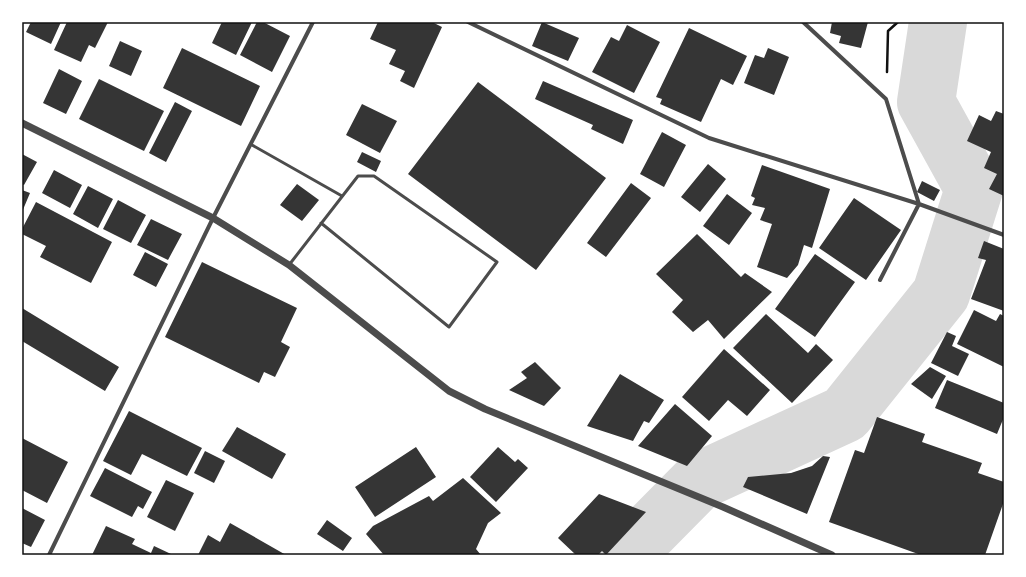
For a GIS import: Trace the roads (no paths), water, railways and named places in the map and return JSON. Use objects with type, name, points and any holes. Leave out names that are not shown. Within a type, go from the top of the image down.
[{"type":"street","points":[[49,555],[213,218],[252,145],[313,22]]},
{"type":"street","points":[[468,22],[708,138],[919,204],[1004,235]]},
{"type":"street","points":[[803,22],[886,99],[919,204],[880,280]]},
{"type":"street","points":[[22,123],[213,218],[289,265],[449,391],[485,409],[723,507],[832,555]]},
{"type":"lane","points":[[252,145],[342,196]]},
{"type":"lane","points":[[289,265],[321,223],[358,176],[374,176],[497,262],[449,327],[321,223]]},
{"type":"waterway","points":[[626,555],[699,481],[845,414],[941,294],[974,189],[926,102],[938,22]]}]
